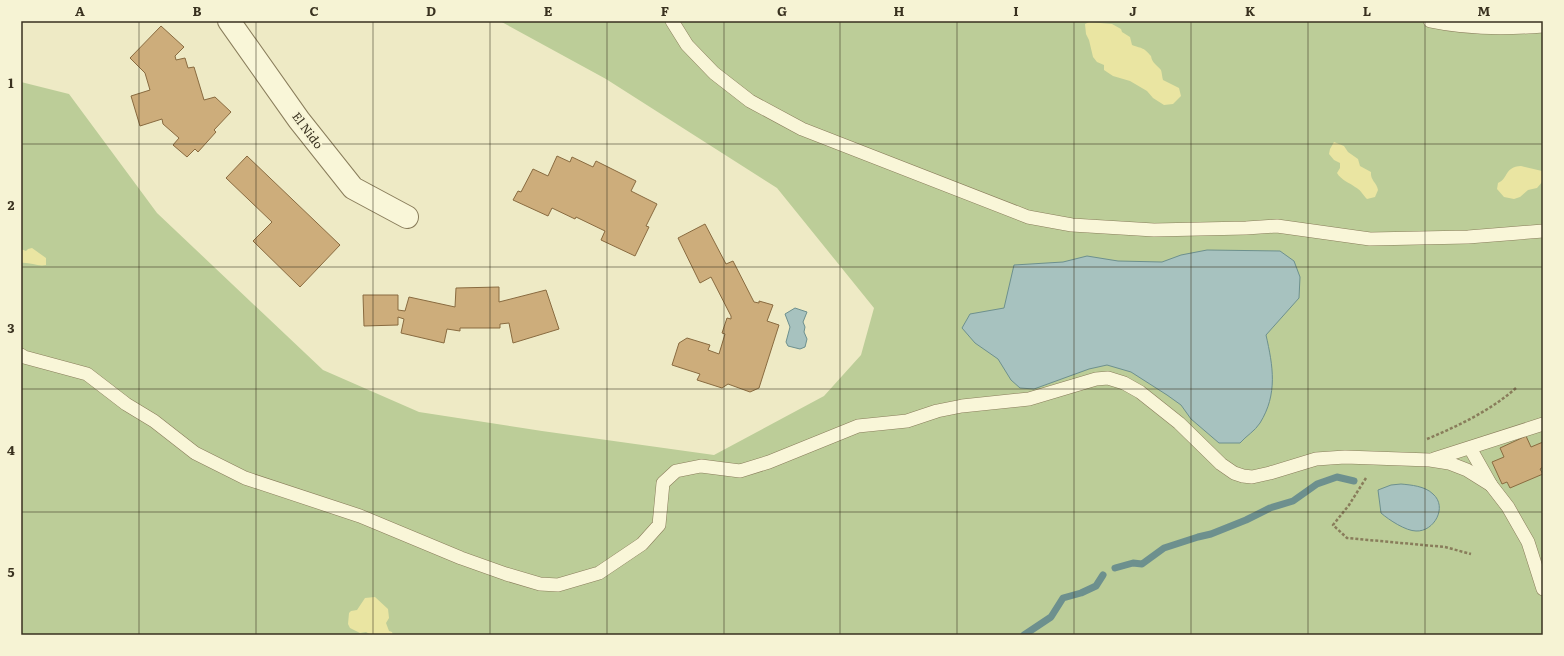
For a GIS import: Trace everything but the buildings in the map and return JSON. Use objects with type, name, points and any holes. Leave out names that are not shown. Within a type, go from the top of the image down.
[{"type":"street","name":"El Nido","points":[[229,21],[299,120],[353,188],[407,217]]},
{"type":"lane","points":[[672,21],[687,45],[714,73],[750,101],[802,129],[1028,217],[1072,225],[1154,230],[1277,226],[1370,239],[1468,237],[1543,231]]},
{"type":"lane","points":[[1430,21],[1478,28],[1543,26]]},
{"type":"lane","points":[[21,354],[24,357],[87,374],[126,404],[154,422],[195,452],[245,478],[360,516],[461,558],[540,584],[558,585],[599,573],[642,544],[659,525],[663,483],[676,470],[701,466],[740,471],[769,462],[858,426],[907,421],[937,411],[962,406],[1029,399],[1096,378],[1108,378],[1124,383],[1140,392],[1179,423],[1221,464],[1234,473],[1243,476],[1252,477],[1270,473],[1316,459],[1345,457],[1378,458],[1430,460],[1449,463],[1467,470],[1491,485]]},
{"type":"lane","points":[[1430,460],[1543,424]]},
{"type":"lane","points":[[1470,448],[1491,485],[1508,507],[1528,542],[1543,590]]},
{"type":"path","points":[[1405,460],[1419,443],[1445,432],[1494,406],[1516,388]]},
{"type":"path","points":[[1378,458],[1350,505],[1333,525],[1347,538],[1445,546],[1471,554]]},
{"type":"green space","points":[[500,21],[1543,21],[1543,635],[21,635],[21,82],[69,94],[157,213],[323,370],[419,412],[714,455],[824,396],[861,355],[874,308],[777,188],[606,79]]},
{"type":"sand","points":[[1089,22],[1112,24],[1121,29],[1122,32],[1130,37],[1132,45],[1141,48],[1151,56],[1161,70],[1163,80],[1179,88],[1181,96],[1173,104],[1164,105],[1153,98],[1147,91],[1130,81],[1113,76],[1104,70],[1104,65],[1097,62],[1093,57],[1086,34],[1085,24]]},
{"type":"sand","points":[[1334,142],[1344,146],[1348,152],[1358,159],[1360,166],[1371,172],[1378,190],[1375,197],[1367,199],[1358,189],[1337,173],[1340,168],[1340,163],[1334,160],[1329,154]]},
{"type":"sand","points":[[1521,166],[1542,171],[1543,181],[1537,188],[1528,190],[1520,197],[1514,199],[1504,197],[1497,189],[1498,183],[1504,178],[1509,170]]},
{"type":"sand","points":[[32,248],[46,258],[46,265],[21,263],[21,249],[26,251]]},
{"type":"sand","points":[[375,597],[388,609],[389,618],[386,623],[389,631],[392,632],[393,635],[375,635],[366,632],[360,633],[350,628],[348,624],[349,613],[351,611],[357,610],[365,598]]},
{"type":"water","points":[[1207,250],[1280,251],[1294,261],[1300,277],[1299,298],[1266,335],[1272,369],[1272,391],[1270,401],[1258,426],[1240,443],[1219,443],[1191,419],[1181,405],[1167,395],[1131,372],[1107,365],[1089,369],[1034,389],[1020,388],[1011,380],[998,359],[975,343],[962,328],[970,314],[1004,308],[1014,265],[1063,262],[1087,256],[1118,261],[1162,262],[1181,255]]},
{"type":"water","points":[[795,308],[807,312],[803,322],[805,327],[804,332],[807,339],[805,347],[800,349],[788,346],[786,342],[790,327],[785,314]]},
{"type":"water","points":[[1401,484],[1418,486],[1426,489],[1430,491],[1437,499],[1439,512],[1437,518],[1423,530],[1412,531],[1407,529],[1393,522],[1381,513],[1378,490],[1391,485]]},
{"type":"waterway","points":[[1115,568],[1133,563],[1142,564],[1164,548],[1211,534],[1246,520],[1270,508],[1293,501],[1317,484],[1337,477],[1354,481]]},
{"type":"waterway","points":[[1024,635],[1051,617],[1063,598],[1081,593],[1096,586],[1103,575]]}]
